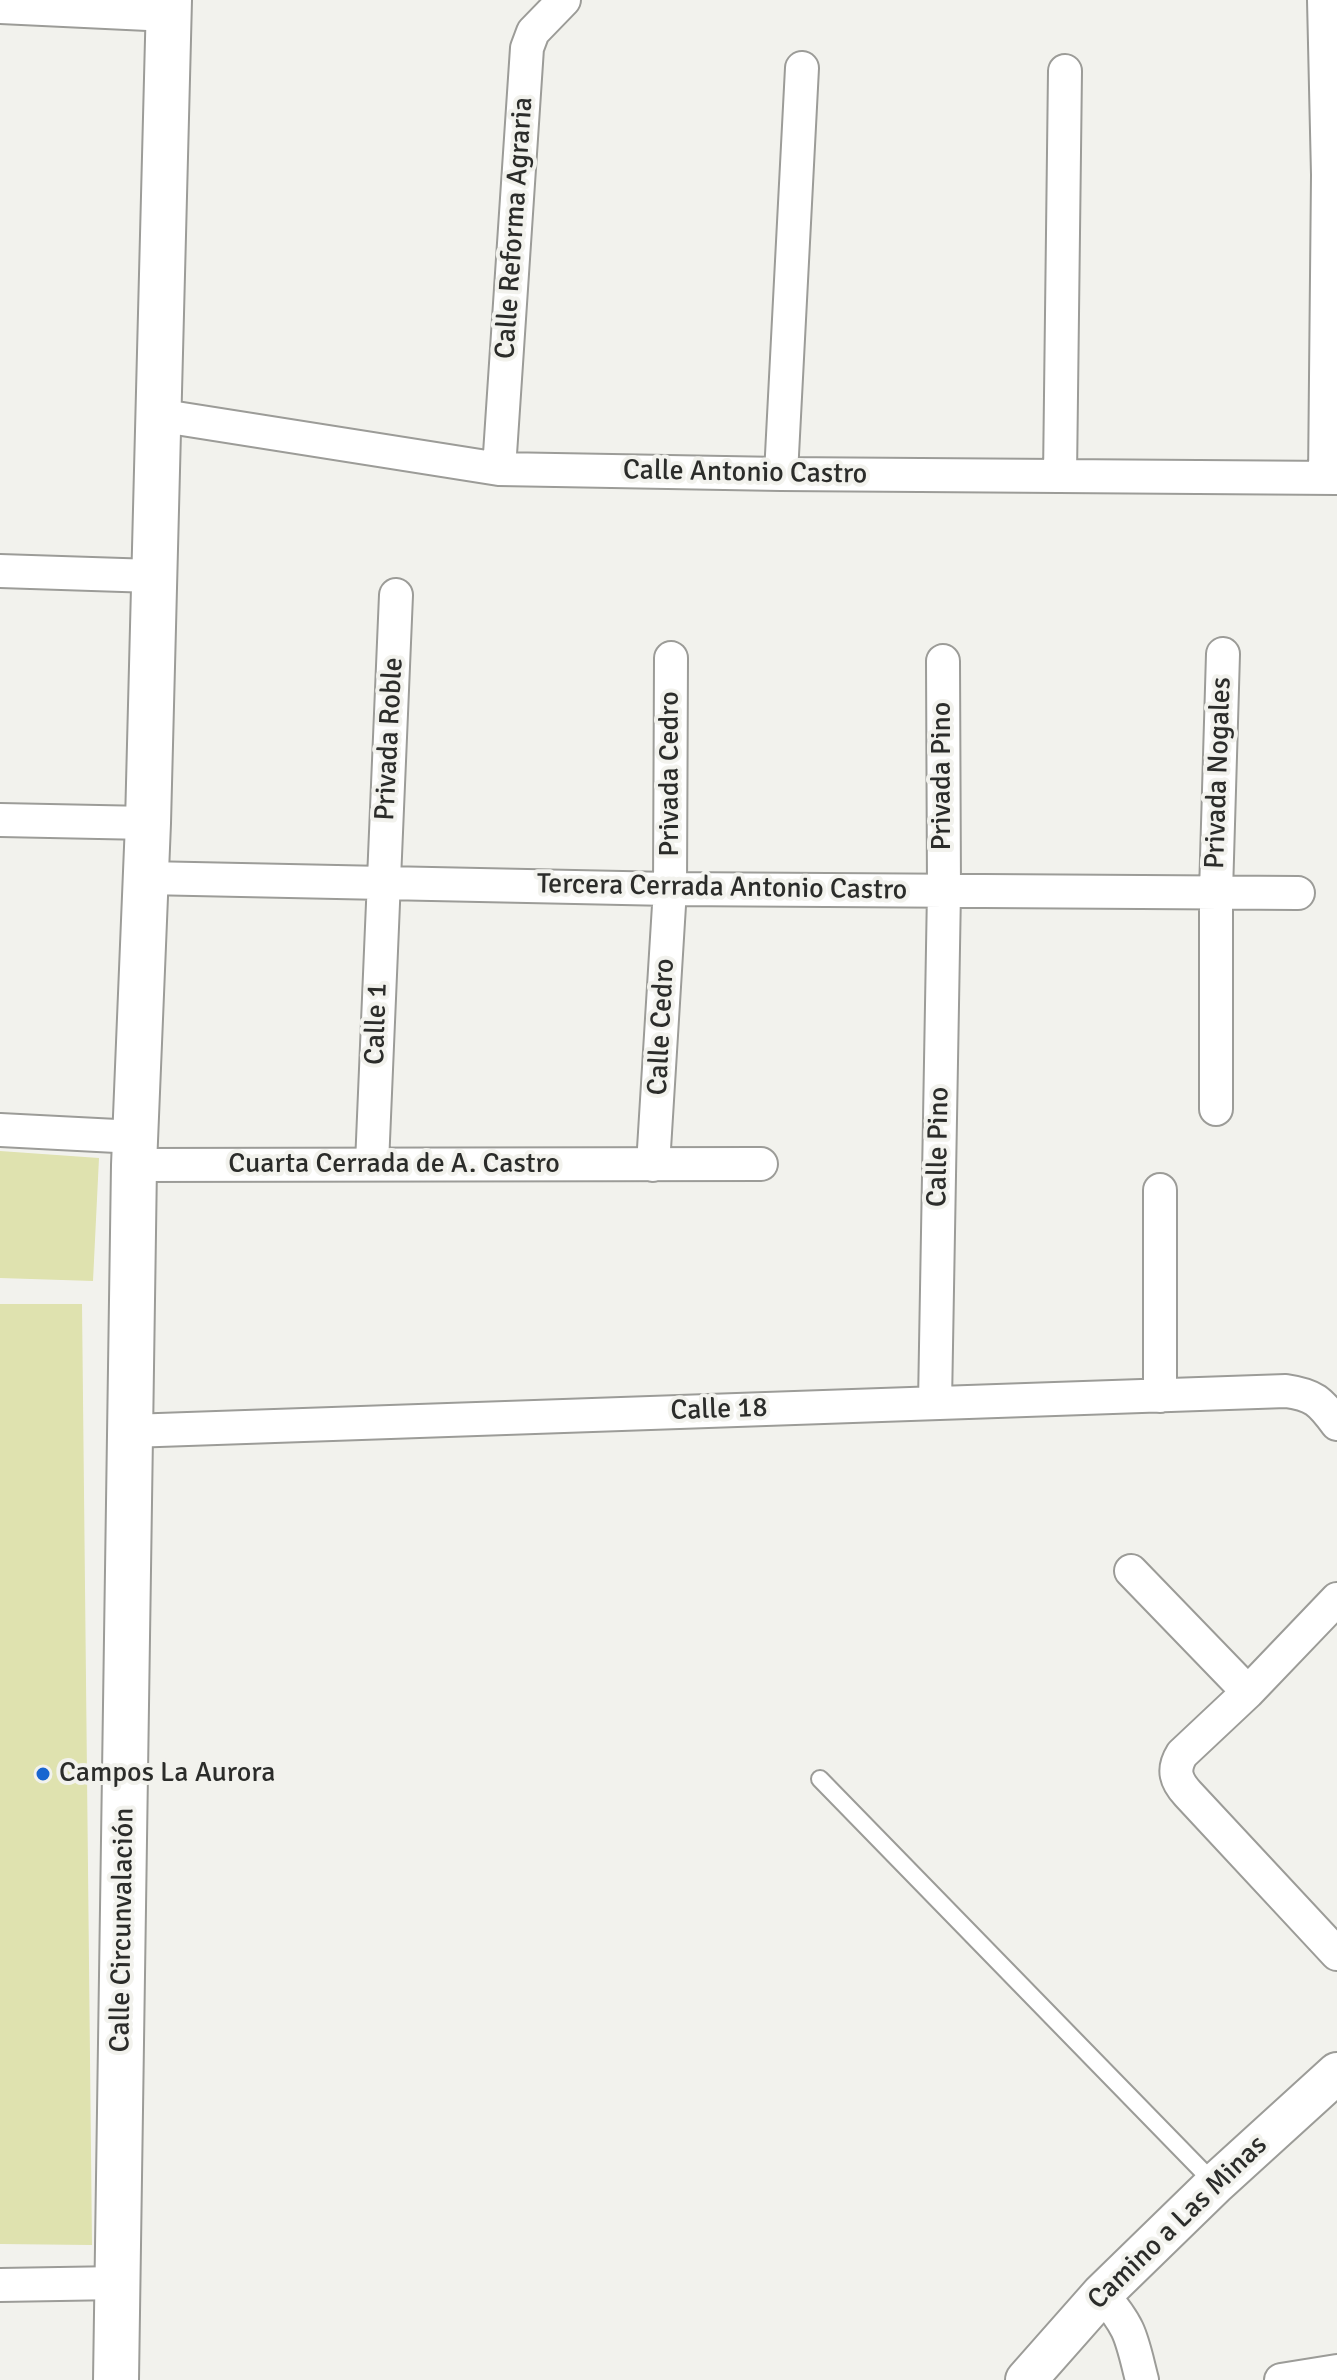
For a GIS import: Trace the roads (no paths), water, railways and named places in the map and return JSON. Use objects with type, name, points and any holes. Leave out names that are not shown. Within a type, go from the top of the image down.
[{"type":"main road","name":"Calle Circunvalación","points":[[116,2380],[135,1151],[148,823],[169,8]]},
{"type":"street","name":"Calle Reforma Agraria","points":[[499,469],[527,48],[533,32],[564,0]]},
{"type":"street","points":[[1324,0],[1332,174],[1331,478]]},
{"type":"street","points":[[0,7],[169,8]]},
{"type":"street","points":[[781,474],[802,68]]},
{"type":"street","points":[[1060,476],[1065,71]]},
{"type":"street","name":"Calle Antonio Castro","points":[[157,415],[499,469],[1331,478]]},
{"type":"street","points":[[0,571],[153,576]]},
{"type":"street","name":"Privada Roble","points":[[383,883],[396,595]]},
{"type":"street","name":"Privada Nogales","points":[[1216,1109],[1216,892],[1223,654]]},
{"type":"street","name":"Privada Cedro","points":[[670,889],[671,658]]},
{"type":"street","name":"Privada Pino","points":[[943,661],[944,891]]},
{"type":"street","points":[[0,820],[148,823]]},
{"type":"street","name":"Tercera Cerrada Antonio Castro","points":[[146,878],[670,889],[1298,893]]},
{"type":"street","name":"Calle 1","points":[[372,1164],[383,883]]},
{"type":"street","name":"Calle Cedro","points":[[653,1165],[670,889]]},
{"type":"street","name":"Calle Pino","points":[[935,1403],[944,891]]},
{"type":"street","name":"Cuarta Cerrada de A. Castro","points":[[0,1130],[135,1151],[372,1164],[761,1164]]},
{"type":"street","points":[[1160,1190],[1160,1396]]},
{"type":"street","name":"Calle 18","points":[[130,1431],[1286,1391],[1307,1394],[1323,1405],[1337,1424]]},
{"type":"street","points":[[1131,1571],[1248,1692]]},
{"type":"street","points":[[1337,1599],[1248,1692],[1182,1754],[1175,1765],[1175,1773],[1188,1794],[1337,1954]]},
{"type":"street","name":"Camino a Las Minas","points":[[1026,2380],[1102,2294],[1215,2184],[1337,2073]]},
{"type":"street","points":[[0,2285],[119,2283]]},
{"type":"street","points":[[1102,2294],[1132,2337],[1142,2380]]},
{"type":"street","points":[[1281,2380],[1337,2371]]},
{"type":"lane","points":[[820,1779],[1215,2184]]},
{"type":"place","name":"Campos La Aurora","points":[[43,1774]]}]
